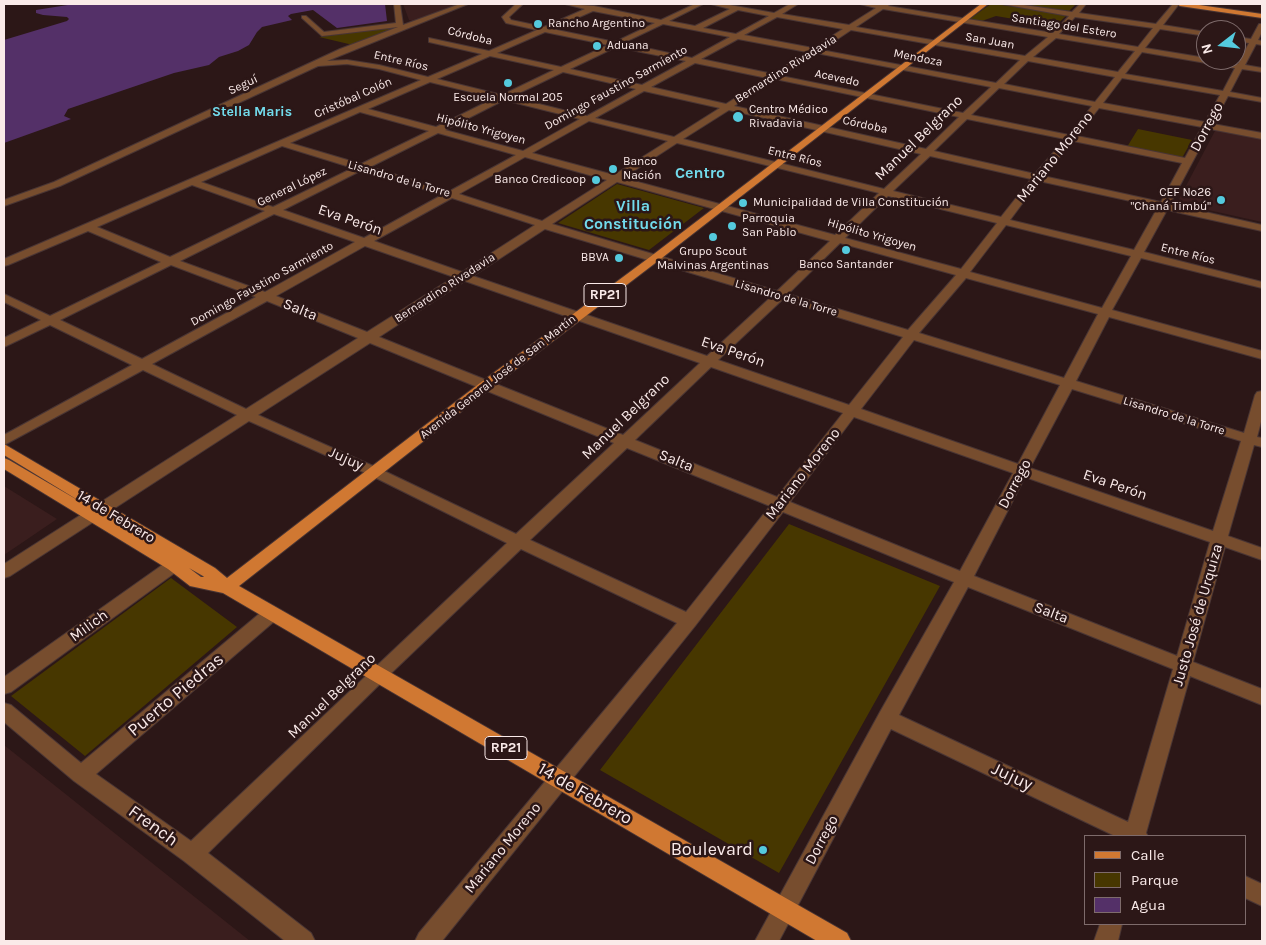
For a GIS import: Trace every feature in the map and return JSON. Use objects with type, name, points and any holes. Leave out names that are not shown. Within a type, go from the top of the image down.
[{"type":"main road","name":"Avenida General José de San Martín","points":[[226,587],[984,4]]},
{"type":"main road","points":[[1180,4],[1262,16]]},
{"type":"main road","name":"14 de Febrero","points":[[4,449],[196,582],[226,587]]},
{"type":"main road","name":"14 de Febrero","points":[[4,463],[209,572],[226,587],[272,614],[839,941]]},
{"type":"street","points":[[304,17],[322,34],[396,28],[401,24],[397,4]]},
{"type":"street","name":"Seguí","points":[[4,203],[57,184],[396,28],[465,4]]},
{"type":"street","name":"Acevedo","points":[[520,4],[504,16],[508,22],[1189,162]]},
{"type":"street","name":"Mendoza","points":[[568,4],[1262,136]]},
{"type":"street","name":"Cristóbal Colón","points":[[4,263],[603,4]]},
{"type":"street","name":"General López","points":[[4,342],[502,98],[700,4]]},
{"type":"street","name":"San Juan","points":[[714,4],[1262,100]]},
{"type":"street","name":"Domingo Faustino Sarmiento","points":[[4,441],[794,4]]},
{"type":"street","name":"Santiago del Estero","points":[[863,4],[884,5],[962,21],[1196,59]]},
{"type":"street","points":[[1005,4],[1078,9],[1158,27],[1196,33]]},
{"type":"street","name":"Mariano Moreno","points":[[427,941],[689,621],[911,335],[963,274],[1037,177],[1071,138],[1176,4]]},
{"type":"street","name":"Bernardino Rivadavia","points":[[4,572],[884,5]]},
{"type":"street","points":[[697,28],[737,8]]},
{"type":"street","name":"Manuel Belgrano","points":[[192,854],[377,675],[779,296],[927,152],[1026,59],[1054,36],[1078,9]]},
{"type":"street","name":"Dorrego","points":[[1246,58],[1258,43],[1262,26]]},
{"type":"street","name":"Córdoba","points":[[432,40],[1262,228]]},
{"type":"street","name":"Entre Ríos","points":[[320,64],[347,62],[379,67],[1262,285]]},
{"type":"street","name":"Santiago del Estero","points":[[1246,67],[1262,70]]},
{"type":"street","name":"Dorrego","points":[[767,941],[1238,70]]},
{"type":"street","name":"Hipólito Yrigoyen","points":[[359,109],[1262,355]]},
{"type":"street","name":"Lisandro de la Torre","points":[[282,143],[654,259],[911,335],[1256,441]]},
{"type":"street","name":"Eva Perón","points":[[192,182],[709,360],[1262,554]]},
{"type":"street","name":"Salta","points":[[88,227],[169,261],[266,296],[964,579],[1262,697]]},
{"type":"street","name":"Jujuy","points":[[4,298],[247,415],[375,472],[519,542],[689,621]]},
{"type":"street","name":"Justo José de Urquiza","points":[[1136,835],[1219,539],[1256,441],[1262,395]]},
{"type":"street","name":"Milich","points":[[4,687],[174,565]]},
{"type":"street","name":"Puerto Piedras","points":[[81,775],[272,614]]},
{"type":"street","name":"French","points":[[4,711],[81,775],[192,854],[303,941]]},
{"type":"street","name":"Jujuy","points":[[886,718],[1134,835]]},
{"type":"street","points":[[1246,887],[1262,895]]},
{"type":"street","points":[[1106,941],[1110,925]]},
{"type":"shaded area","points":[[403,4],[461,4],[415,22],[409,20]]},
{"type":"shaded area","points":[[1216,129],[1262,138],[1262,222],[1177,203]]},
{"type":"shaded area","points":[[4,486],[57,519],[4,555]]},
{"type":"shaded area","points":[[4,745],[250,941],[4,941]]},
{"type":"green space","points":[[991,4],[1067,15],[1055,26],[996,16],[979,22],[968,20]]},
{"type":"green space","points":[[1017,4],[1076,4],[1069,11]]},
{"type":"green space","points":[[388,28],[391,31],[353,45],[319,37]]},
{"type":"green space","points":[[1138,129],[1192,140],[1182,158],[1127,147]]},
{"type":"green space","points":[[617,184],[704,208],[649,250],[558,223]]},
{"type":"green space","points":[[789,524],[940,586],[779,873],[600,770]]},
{"type":"green space","points":[[171,578],[237,627],[85,756],[11,696]]},
{"type":"water","points":[[74,4],[385,4],[387,21],[337,28],[313,10],[291,14],[288,16],[292,20],[262,27],[249,45],[219,57],[209,65],[174,73],[68,109],[64,116],[71,119],[4,143],[4,40],[69,19],[67,17],[43,15],[36,13],[36,10]]},
{"type":"place","name":"Rancho Argentino","points":[[538,24]]},
{"type":"place","name":"Aduana","points":[[597,46]]},
{"type":"place","name":"Escuela Normal 205","points":[[508,83]]},
{"type":"place","name":"Centro Médico Rivadavia","points":[[738,117]]},
{"type":"place","name":"Banco Nación","points":[[613,169]]},
{"type":"place","name":"Banco Credicoop","points":[[596,180]]},
{"type":"place","name":"CEF Nº26 \"Chaná Timbú\"","points":[[1221,200]]},
{"type":"place","name":"Municipalidad de Villa Constitución","points":[[743,203]]},
{"type":"place","name":"Parroquia San Pablo","points":[[732,226]]},
{"type":"place","name":"Grupo Scout Malvinas Argentinas","points":[[713,237]]},
{"type":"place","name":"Banco Santander","points":[[846,250]]},
{"type":"place","name":"BBVA","points":[[619,258]]},
{"type":"place","name":"Boulevard","points":[[763,850]]},
{"type":"district","name":"Stella Maris","points":[[252,112]]},
{"type":"district","name":"Centro","points":[[700,173]]},
{"type":"district","name":"Villa Constitución","points":[[633,215]]}]
